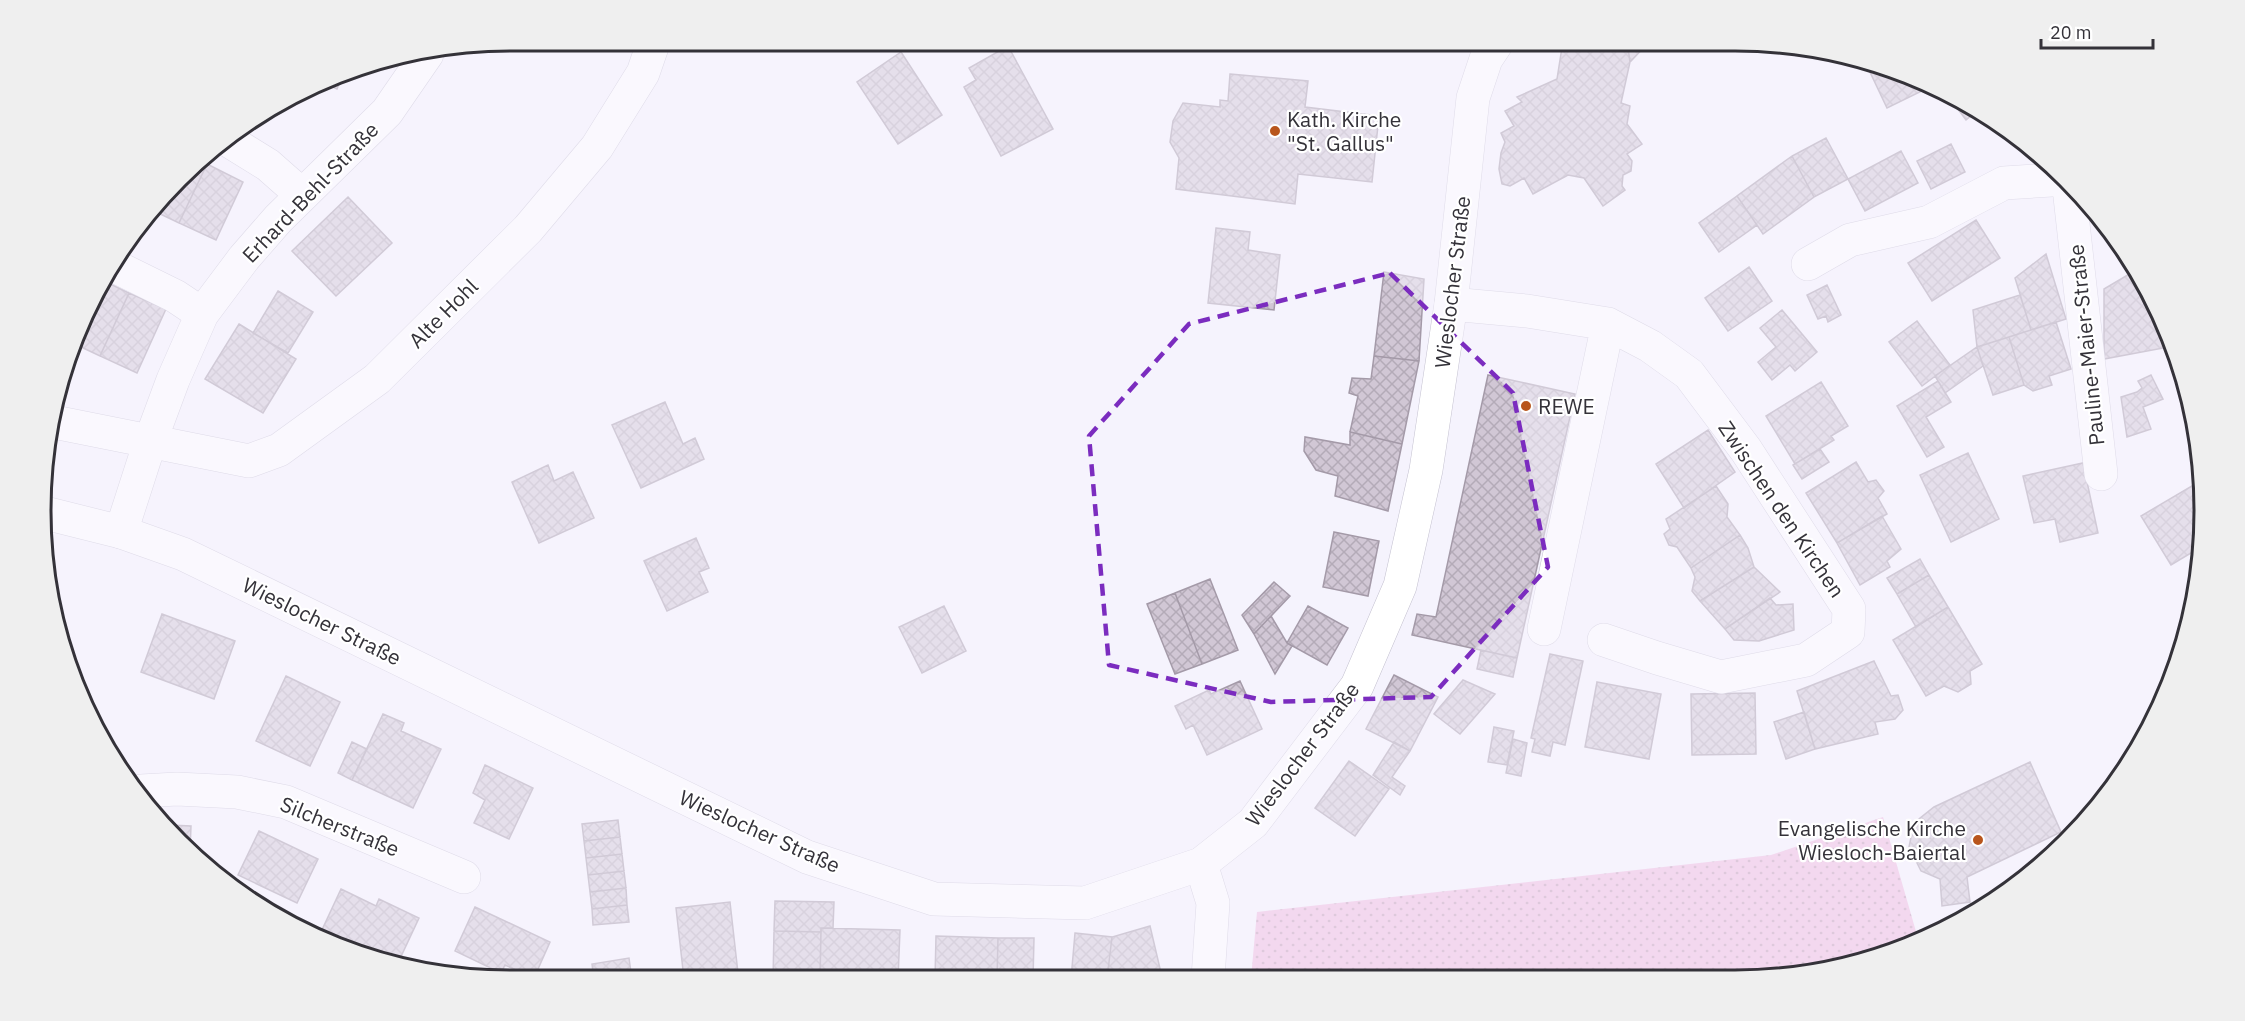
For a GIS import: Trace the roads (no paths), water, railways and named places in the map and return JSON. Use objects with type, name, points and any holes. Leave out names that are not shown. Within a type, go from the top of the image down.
[{"type":"street","name":"Alte Hohl","points":[[60,423],[249,461],[279,450],[377,379],[528,229],[597,147],[644,72],[651,51]]},
{"type":"street","name":"Wieslocher Straße","points":[[51,515],[121,532],[183,554],[807,857],[934,899],[1085,903],[1201,864],[1253,823],[1357,686],[1400,586],[1426,470],[1451,304],[1473,98],[1486,59],[1491,51]]},
{"type":"street","name":"Erhard-Behl-Straße","points":[[121,532],[150,442],[177,370],[202,315],[244,258],[302,195],[387,112],[423,60]]},
{"type":"street","points":[[234,144],[268,165],[302,195]]},
{"type":"street","name":"Pauline-Maier-Straße","points":[[1808,264],[1850,240],[1929,222],[2004,183],[2053,180]]},
{"type":"street","name":"Pauline-Maier-Straße","points":[[2070,198],[2101,474]]},
{"type":"street","points":[[120,269],[175,296],[202,315]]},
{"type":"street","name":"Zwischen den Kirchen","points":[[1451,304],[1527,311],[1608,324],[1650,346],[1689,374],[1746,450],[1849,609],[1848,632],[1806,660],[1721,676],[1657,658],[1604,639]]},
{"type":"street","points":[[1544,629],[1608,324]]},
{"type":"street","name":"Silcherstraße","points":[[147,791],[177,789],[237,792],[286,802],[464,877]]},
{"type":"street","points":[[1201,864],[1213,903],[1209,970]]},
{"type":"place","name":"Kath. Kirche \"St. Gallus\"","points":[[1275,131]]},
{"type":"place","name":"REWE","points":[[1526,406]]},
{"type":"place","name":"Evangelische Kirche Wiesloch-Baiertal","points":[[1978,840]]}]
